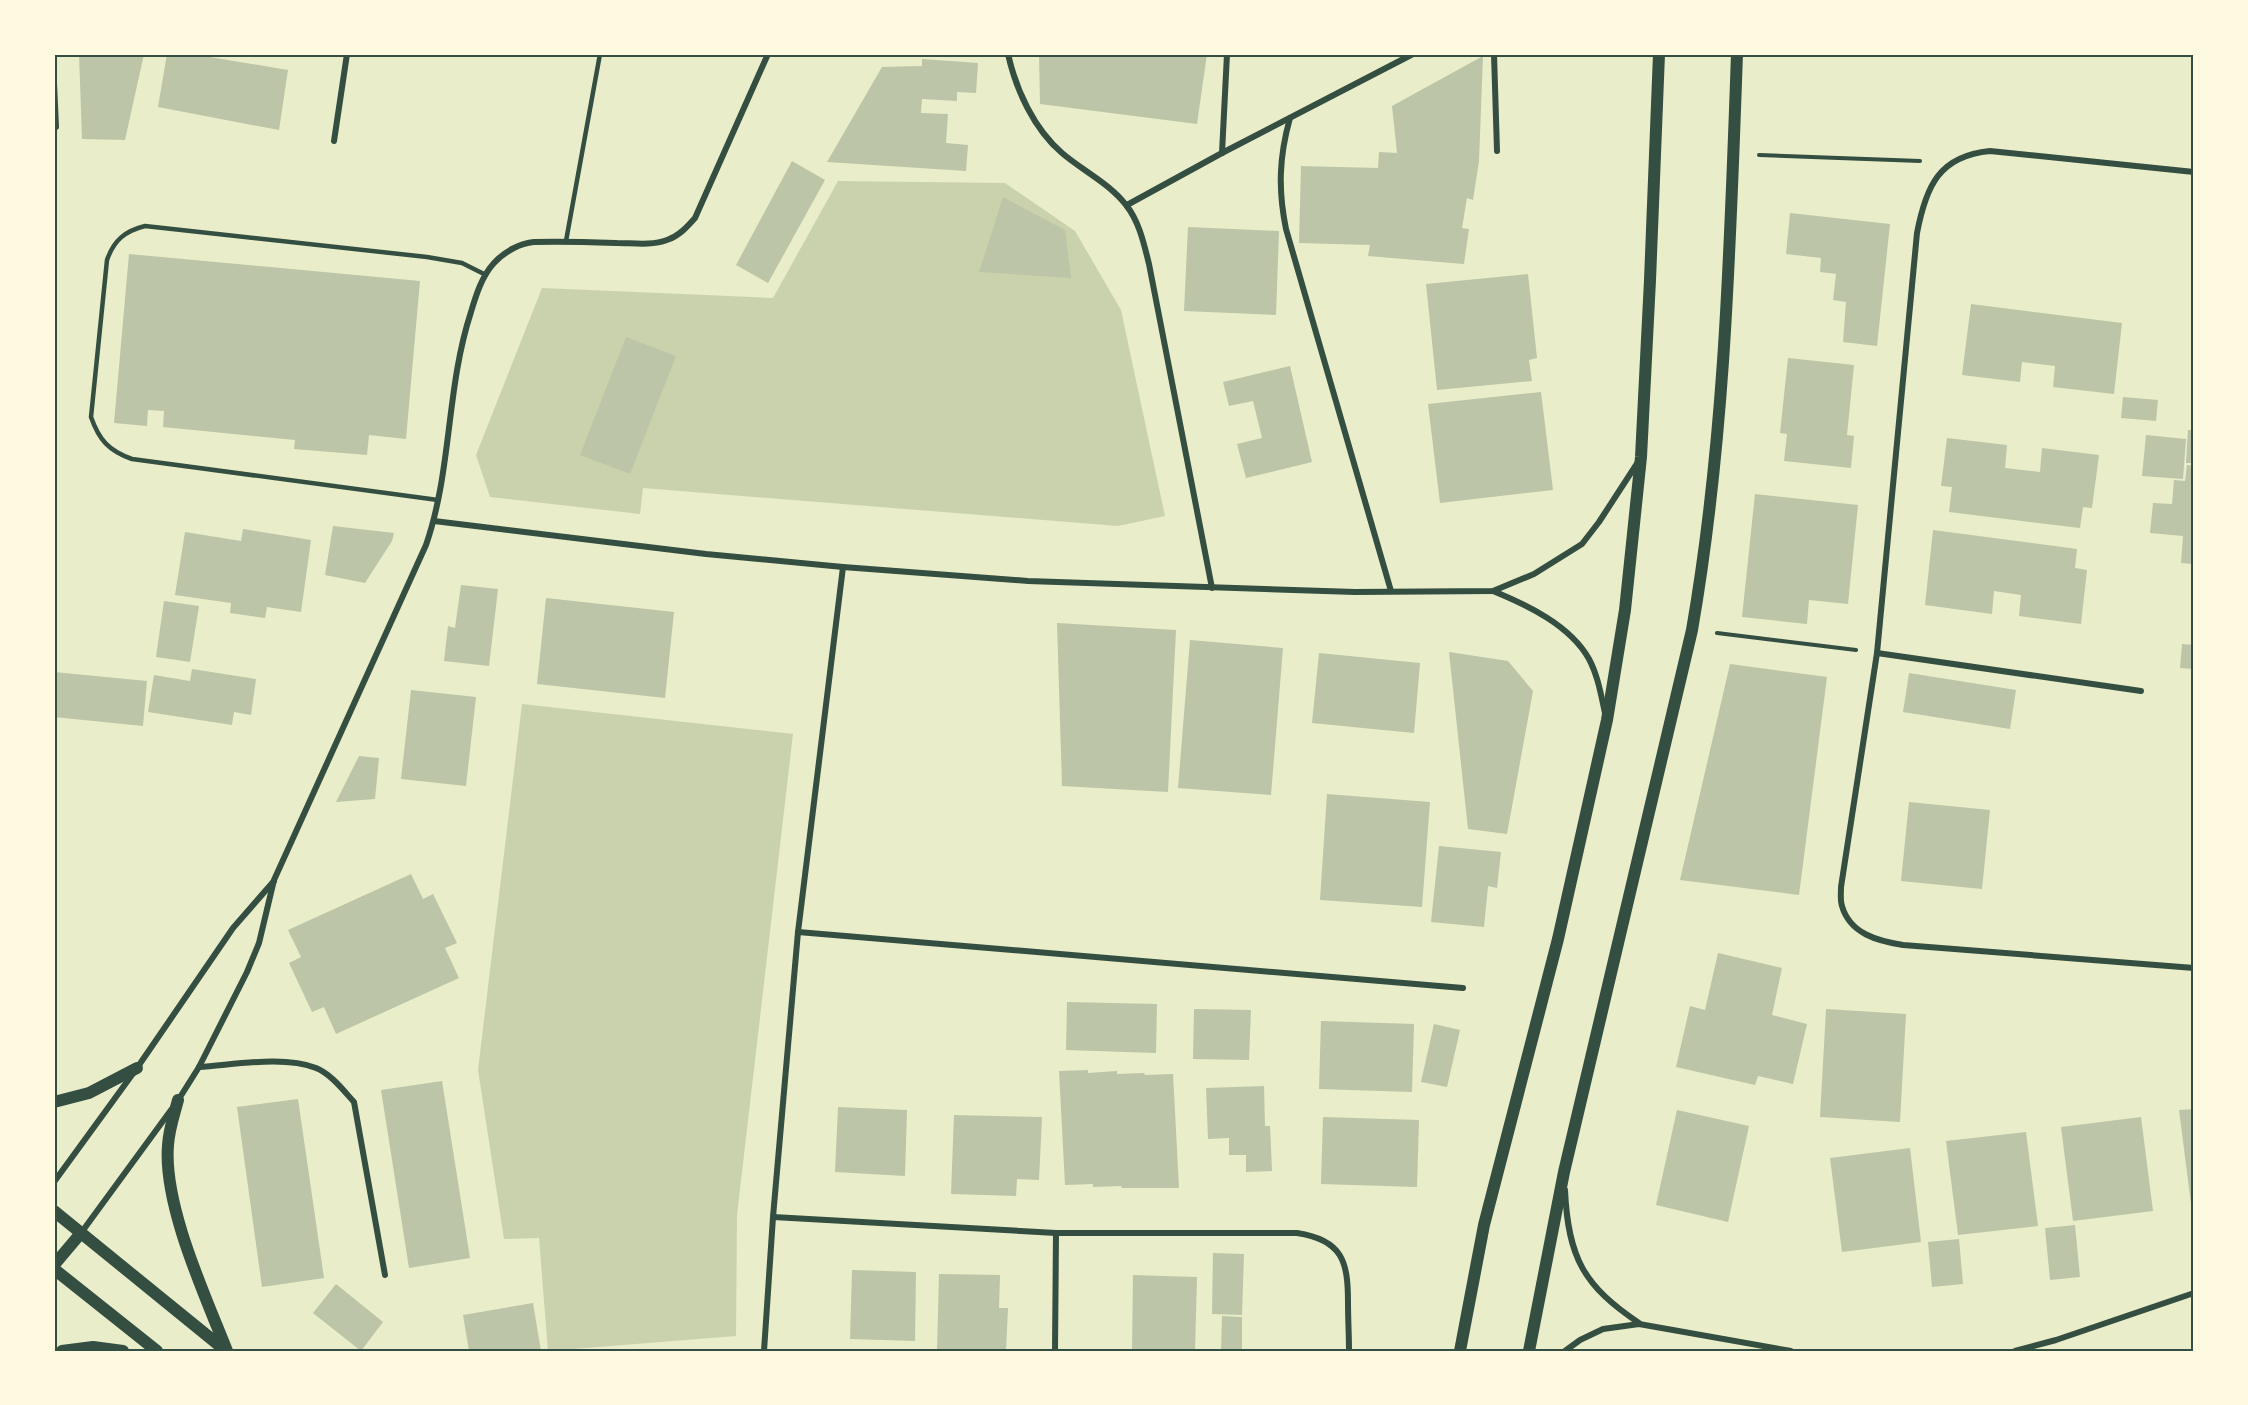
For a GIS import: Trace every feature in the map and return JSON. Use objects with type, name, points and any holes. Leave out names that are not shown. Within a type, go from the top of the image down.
[{"type":"main road","points":[[1460,1351],[1484,1225],[1558,939],[1607,720],[1625,610],[1641,457],[1659,54]]},
{"type":"main road","points":[[1529,1351],[1564,1172],[1692,630],[1704,560],[1728,294],[1737,54]]},
{"type":"main road","points":[[54,1102],[89,1093],[137,1068]]},
{"type":"main road","points":[[178,1100],[171,1123],[168,1170],[180,1225],[227,1351]]},
{"type":"main road","points":[[54,1211],[227,1351]]},
{"type":"main road","points":[[81,1233],[54,1267],[157,1351]]},
{"type":"main road","points":[[62,1351],[93,1347],[123,1351]]},
{"type":"street","points":[[334,141],[347,54]]},
{"type":"street","points":[[81,1233],[178,1100],[199,1067],[247,972],[259,943],[274,880],[426,545],[438,500],[460,350],[476,296],[486,275],[494,263],[517,247],[531,243],[566,241],[652,244],[664,241],[686,228],[695,218],[768,54]]},
{"type":"street","points":[[1008,54],[1021,94],[1038,126],[1061,152],[1110,188],[1127,206],[1137,224],[1149,264],[1212,588]]},
{"type":"street","points":[[1222,153],[1227,54]]},
{"type":"street","points":[[1127,206],[1222,153],[1413,54]]},
{"type":"street","points":[[1494,54],[1497,151]]},
{"type":"street","points":[[54,83],[56,127]]},
{"type":"street","points":[[1290,118],[1282,145],[1279,173],[1280,201],[1286,229],[1391,591]]},
{"type":"street","points":[[2194,172],[1990,151],[1970,153],[1950,162],[1927,195],[1917,233],[1877,653],[1841,887],[1842,905],[1851,922],[1864,934],[1878,941],[1903,945],[2194,968]]},
{"type":"street","points":[[1493,591],[1534,574],[1582,544],[1641,457]]},
{"type":"street","points":[[434,521],[706,554],[843,567],[1028,580],[1212,588],[1493,591],[1527,605],[1553,621],[1582,650],[1598,678],[1607,720]]},
{"type":"street","points":[[764,1351],[773,1217],[798,932],[843,567]]},
{"type":"street","points":[[1877,653],[2141,691]]},
{"type":"street","points":[[54,1182],[137,1068],[233,928],[274,880]]},
{"type":"street","points":[[798,932],[1463,988]]},
{"type":"street","points":[[199,1067],[287,1061],[317,1068],[337,1083],[354,1102],[385,1275]]},
{"type":"street","points":[[1564,1172],[1565,1207],[1578,1260],[1592,1284],[1614,1306],[1639,1324]]},
{"type":"street","points":[[773,1217],[1056,1233],[1297,1233],[1313,1235],[1338,1252],[1346,1265],[1349,1351]]},
{"type":"street","points":[[1054,1351],[1056,1233]]},
{"type":"street","points":[[2015,1351],[2056,1340],[2194,1293]]},
{"type":"street","points":[[1565,1351],[1580,1340],[1603,1329],[1639,1324],[1791,1351]]},
{"type":"lane","points":[[566,241],[600,54]]},
{"type":"lane","points":[[438,500],[132,459],[118,454],[105,445],[96,432],[91,417],[107,260],[112,248],[121,237],[132,229],[145,226],[427,257],[462,263],[486,275]]},
{"type":"path","points":[[1733,154],[1950,162]]},
{"type":"path","points":[[1692,630],[1877,653]]},
{"type":"green space","points":[[838,181],[1005,183],[1075,231],[1121,310],[1165,516],[1118,526],[643,488],[640,514],[490,497],[476,455],[542,288],[773,298]]},
{"type":"green space","points":[[522,704],[793,734],[737,1215],[736,1336],[548,1351],[539,1238],[504,1239],[478,1070]]},
{"type":"building","points":[[79,54],[144,54],[125,140],[82,139]]},
{"type":"building","points":[[167,54],[192,54],[288,70],[279,130],[158,107]]},
{"type":"building","points":[[1039,54],[1207,54],[1197,124],[1040,104]]},
{"type":"building","points":[[1483,56],[1479,161],[1473,200],[1467,198],[1462,228],[1469,229],[1464,264],[1368,256],[1370,245],[1299,243],[1301,166],[1378,168],[1379,152],[1397,153],[1392,106]]},
{"type":"building","points":[[922,59],[978,63],[976,93],[957,92],[957,101],[922,99],[921,113],[948,114],[946,143],[968,145],[966,171],[827,162],[882,67],[922,66]]},
{"type":"building","points":[[792,161],[825,180],[768,283],[736,265]]},
{"type":"building","points":[[1003,197],[1065,230],[1071,278],[979,272]]},
{"type":"building","points":[[1790,213],[1890,224],[1877,346],[1843,342],[1846,302],[1833,300],[1836,274],[1820,272],[1821,258],[1786,254]]},
{"type":"building","points":[[1188,227],[1279,231],[1276,315],[1184,311]]},
{"type":"building","points":[[129,254],[420,281],[406,439],[369,435],[367,455],[294,449],[295,440],[163,427],[164,411],[148,410],[147,426],[114,423]]},
{"type":"building","points":[[1528,274],[1537,358],[1529,360],[1532,381],[1437,390],[1426,284]]},
{"type":"building","points":[[1971,304],[2122,323],[2114,394],[2053,387],[2055,366],[2022,362],[2020,382],[1962,375]]},
{"type":"building","points":[[626,337],[676,356],[630,474],[580,455]]},
{"type":"building","points":[[1788,358],[1854,365],[1847,435],[1854,436],[1851,468],[1784,461],[1787,434],[1780,433]]},
{"type":"building","points":[[1290,366],[1312,462],[1246,478],[1237,444],[1262,438],[1253,401],[1229,406],[1223,382]]},
{"type":"building","points":[[1541,392],[1553,490],[1440,503],[1428,404]]},
{"type":"building","points":[[2123,397],[2158,400],[2156,421],[2121,418]]},
{"type":"building","points":[[2188,430],[2194,430],[2194,463],[2186,463]]},
{"type":"building","points":[[2146,435],[2186,439],[2183,479],[2142,476]]},
{"type":"building","points":[[1947,438],[2007,445],[2005,468],[2040,472],[2042,448],[2099,455],[2092,508],[2083,507],[2080,528],[1949,512],[1952,487],[1941,486]]},
{"type":"building","points":[[2187,465],[2194,466],[2194,564],[2181,563],[2183,536],[2150,533],[2153,503],[2172,504],[2174,480],[2185,481]]},
{"type":"building","points":[[1755,494],[1858,505],[1848,604],[1809,600],[1807,624],[1742,617]]},
{"type":"building","points":[[333,526],[394,533],[392,541],[365,583],[325,575]]},
{"type":"building","points":[[243,529],[311,540],[301,612],[267,607],[265,618],[230,613],[231,603],[175,595],[185,532],[241,541]]},
{"type":"building","points":[[1933,530],[2077,549],[2075,568],[2087,570],[2081,624],[2019,616],[2021,595],[1994,591],[1992,614],[1925,605]]},
{"type":"building","points":[[461,585],[498,589],[489,666],[444,661],[448,626],[455,628]]},
{"type":"building","points":[[546,598],[674,612],[665,698],[537,684]]},
{"type":"building","points":[[164,601],[199,606],[190,662],[156,657]]},
{"type":"building","points":[[1057,623],[1176,630],[1168,792],[1062,786]]},
{"type":"building","points":[[1190,640],[1283,648],[1271,795],[1178,788]]},
{"type":"building","points":[[2182,644],[2194,645],[2194,669],[2180,668]]},
{"type":"building","points":[[1449,652],[1508,661],[1533,691],[1507,834],[1468,829]]},
{"type":"building","points":[[1319,653],[1420,663],[1414,733],[1312,723]]},
{"type":"building","points":[[1730,664],[1827,677],[1799,895],[1680,880]]},
{"type":"building","points":[[192,669],[256,679],[251,715],[234,712],[232,725],[148,712],[154,675],[190,681]]},
{"type":"building","points":[[54,672],[147,681],[143,726],[54,717]]},
{"type":"building","points":[[1909,673],[2016,690],[2010,729],[1903,712]]},
{"type":"building","points":[[411,690],[476,697],[466,786],[401,779]]},
{"type":"building","points":[[359,756],[379,758],[375,799],[336,802]]},
{"type":"building","points":[[1327,794],[1430,802],[1422,907],[1320,900]]},
{"type":"building","points":[[1909,802],[1990,810],[1982,889],[1901,881]]},
{"type":"building","points":[[1439,846],[1501,852],[1497,888],[1488,886],[1484,927],[1431,922]]},
{"type":"building","points":[[411,874],[423,899],[433,894],[457,943],[445,948],[459,978],[336,1034],[324,1007],[312,1012],[289,963],[301,957],[288,930]]},
{"type":"building","points":[[1718,953],[1782,968],[1772,1015],[1807,1024],[1793,1084],[1758,1076],[1755,1085],[1676,1067],[1690,1006],[1705,1010]]},
{"type":"building","points":[[1067,1002],[1157,1004],[1156,1053],[1066,1050]]},
{"type":"building","points":[[1194,1009],[1251,1010],[1249,1060],[1193,1059]]},
{"type":"building","points":[[1826,1009],[1906,1014],[1900,1122],[1820,1117]]},
{"type":"building","points":[[1321,1021],[1414,1024],[1412,1092],[1319,1089]]},
{"type":"building","points":[[1434,1024],[1460,1030],[1447,1087],[1421,1082]]},
{"type":"building","points":[[1088,1070],[1088,1073],[1117,1071],[1117,1074],[1173,1074],[1179,1188],[1065,1185],[1059,1071]]},
{"type":"building","points":[[442,1081],[470,1258],[409,1268],[381,1090]]},
{"type":"building","points":[[1264,1086],[1265,1126],[1270,1126],[1272,1171],[1246,1172],[1246,1155],[1229,1155],[1229,1138],[1208,1139],[1206,1088]]},
{"type":"building","points":[[298,1099],[324,1278],[262,1287],[237,1107]]},
{"type":"building","points":[[838,1107],[907,1110],[905,1176],[835,1172]]},
{"type":"building","points":[[2194,1109],[2194,1204],[2191,1204],[2179,1110]]},
{"type":"building","points":[[1677,1110],[1749,1126],[1728,1222],[1656,1205]]},
{"type":"building","points":[[954,1115],[1042,1117],[1039,1180],[1017,1179],[1016,1196],[951,1194]]},
{"type":"building","points":[[1323,1117],[1419,1120],[1417,1187],[1321,1184]]},
{"type":"building","points":[[2141,1117],[2153,1211],[2073,1221],[2061,1127]]},
{"type":"building","points":[[2026,1132],[2038,1226],[1958,1235],[1946,1141]]},
{"type":"building","points":[[1910,1148],[1921,1242],[1842,1252],[1830,1158]]},
{"type":"building","points":[[2075,1225],[2080,1277],[2050,1280],[2045,1228]]},
{"type":"building","points":[[1959,1239],[1963,1284],[1932,1287],[1928,1242]]},
{"type":"building","points":[[1213,1253],[1244,1254],[1242,1315],[1212,1314]]},
{"type":"building","points":[[852,1270],[916,1272],[915,1341],[850,1339]]},
{"type":"building","points":[[939,1274],[1000,1275],[999,1308],[1008,1308],[1006,1351],[937,1351]]},
{"type":"building","points":[[1133,1275],[1197,1277],[1195,1351],[1132,1351]]},
{"type":"building","points":[[336,1284],[383,1322],[361,1351],[313,1313]]},
{"type":"building","points":[[533,1303],[541,1351],[469,1351],[463,1315]]},
{"type":"building","points":[[1222,1316],[1242,1317],[1242,1351],[1221,1351]]}]
